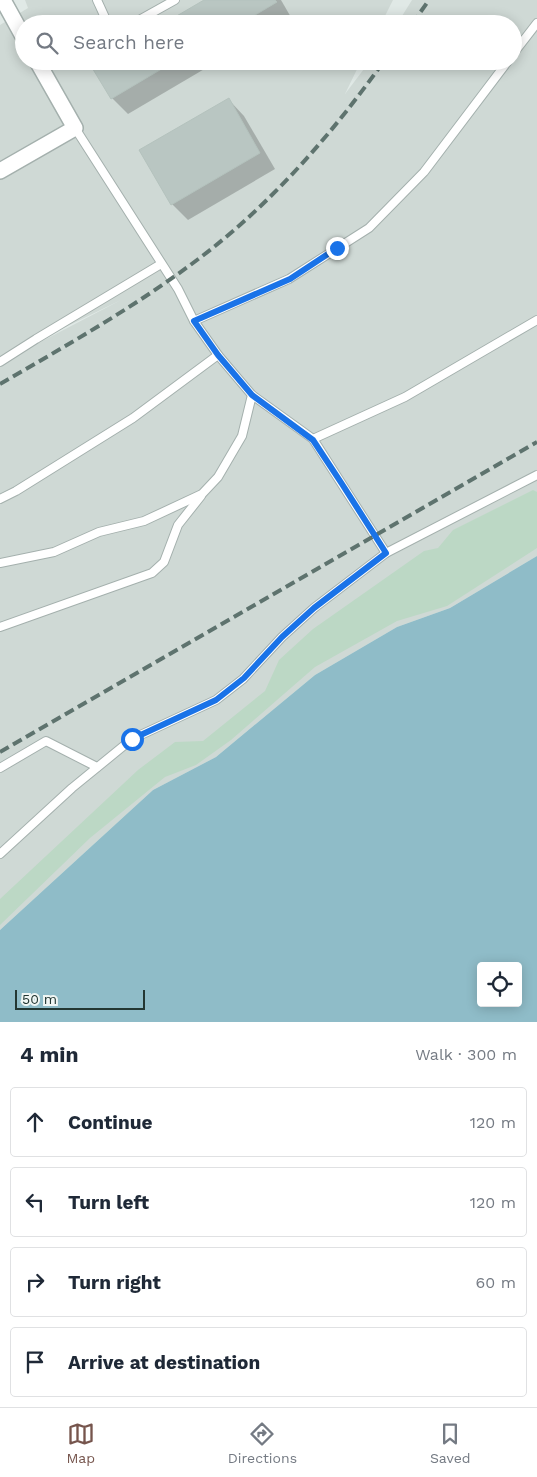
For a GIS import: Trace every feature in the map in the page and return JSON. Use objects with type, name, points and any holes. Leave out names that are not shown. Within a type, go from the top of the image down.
[{"type":"street","points":[[3,0],[15,22]]},
{"type":"street","points":[[0,171],[75,128],[42,70]]},
{"type":"lane","points":[[97,0],[104,15]]},
{"type":"lane","points":[[148,15],[175,0]]},
{"type":"lane","points":[[522,42],[537,23]]},
{"type":"lane","points":[[194,321],[290,279],[369,228],[424,172],[501,70]]},
{"type":"lane","points":[[75,128],[178,289],[194,321],[218,355],[252,395],[313,440],[386,553]]},
{"type":"lane","points":[[0,362],[161,264]]},
{"type":"lane","points":[[313,440],[405,397],[537,320]]},
{"type":"lane","points":[[0,498],[16,491],[133,418],[218,355]]},
{"type":"lane","points":[[0,633],[2,626],[152,573],[164,562],[178,525],[218,477],[242,436],[252,395]]},
{"type":"lane","points":[[0,854],[72,788],[132,739],[216,700],[244,678],[282,637],[314,608],[386,553],[537,475]]},
{"type":"lane","points":[[0,564],[54,552],[99,532],[144,521],[202,494]]},
{"type":"lane","points":[[0,768],[46,741],[96,768]]},
{"type":"shaded area","points":[[25,0],[393,0],[386,15],[16,15],[28,8]]},
{"type":"shaded area","points":[[412,0],[537,0],[537,556],[450,608],[397,627],[315,675],[216,757],[153,790],[0,930],[0,363],[121,300],[0,359],[0,25],[15,16],[15,70],[357,70],[345,94],[363,70],[522,70],[522,15],[403,15]]},
{"type":"green space","points":[[533,490],[537,492],[537,548],[447,606],[397,621],[315,667],[231,740],[196,765],[165,777],[90,838],[0,925],[0,899],[138,770],[175,742],[203,741],[265,691],[279,660],[313,629],[424,551],[438,548],[453,530]]},
{"type":"water","points":[[537,556],[537,1022],[0,1022],[0,930],[153,790],[216,757],[315,675],[397,627],[450,608]]},
{"type":"building","points":[[204,0],[275,0],[277,2],[255,15],[178,15]]},
{"type":"building","points":[[93,70],[160,70],[111,99]]},
{"type":"building","points":[[229,98],[260,153],[171,205],[139,150]]},
{"type":"railway","points":[[418,15],[429,0]]},
{"type":"railway","points":[[0,384],[128,308],[177,275],[227,236],[300,166],[344,115],[377,70]]},
{"type":"railway","points":[[0,752],[537,442]]},
{"type":"route","points":[[132,739],[216,700],[244,678],[282,637],[314,608],[386,553],[313,440],[252,395],[218,355],[194,321],[290,279],[337,248]]}]
